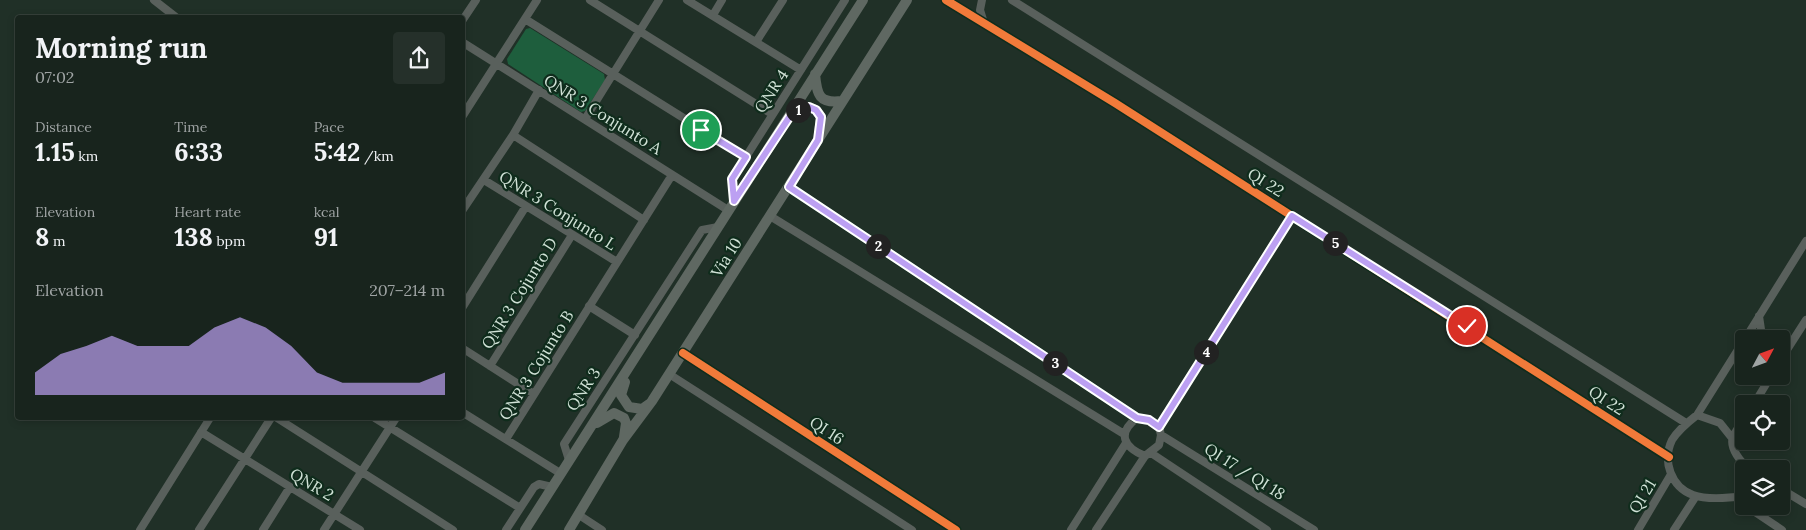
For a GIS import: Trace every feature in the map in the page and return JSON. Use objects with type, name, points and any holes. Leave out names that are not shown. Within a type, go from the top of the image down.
[{"type":"main road","name":"Via 10","points":[[525,530],[560,473],[636,359],[863,0]]},
{"type":"main road","name":"Via 10","points":[[569,530],[623,440],[670,374],[907,0]]},
{"type":"main road","points":[[815,74],[817,92],[823,100],[831,102],[842,101]]},
{"type":"main road","points":[[792,113],[809,107],[819,113],[821,121],[818,140]]},
{"type":"main road","points":[[636,359],[623,386],[622,399],[629,407],[635,409],[642,409],[652,401]]},
{"type":"main road","points":[[591,428],[607,415],[614,413],[624,418],[626,427],[623,440]]},
{"type":"street","points":[[154,0],[173,15]]},
{"type":"street","points":[[465,16],[476,0]]},
{"type":"street","points":[[465,112],[537,0]]},
{"type":"street","points":[[590,0],[772,114]]},
{"type":"street","points":[[585,119],[659,0]]},
{"type":"street","points":[[686,0],[801,70]]},
{"type":"street","points":[[713,15],[722,0]]},
{"type":"street","points":[[756,42],[783,0]]},
{"type":"street","name":"QNR 4","points":[[731,206],[732,179],[845,0]]},
{"type":"street","name":"QI 22","points":[[946,0],[1292,216],[1669,457]]},
{"type":"street","points":[[982,0],[980,10],[984,23]]},
{"type":"street","points":[[1012,0],[1686,423]]},
{"type":"street","points":[[525,20],[746,157]]},
{"type":"street","name":"QNR 3 Conjunto A","points":[[465,44],[672,175],[731,206]]},
{"type":"street","points":[[465,207],[514,135],[539,90]]},
{"type":"street","points":[[514,135],[644,220]]},
{"type":"street","name":"QNR 3 Cojunto B","points":[[506,438],[672,175]]},
{"type":"street","name":"QNR 3 Conjunto L","points":[[484,180],[617,262]]},
{"type":"street","points":[[789,187],[1137,418],[1149,420],[1160,431]]},
{"type":"street","points":[[465,303],[526,206]]},
{"type":"street","points":[[770,216],[1124,434]]},
{"type":"street","points":[[1096,530],[1148,454],[1159,446],[1160,431],[1292,216]]},
{"type":"street","name":"QNR 3","points":[[569,460],[564,444],[702,230],[718,227]]},
{"type":"street","name":"QNR 3 Cojunto D","points":[[490,366],[572,235]]},
{"type":"street","points":[[1750,330],[1806,241]]},
{"type":"street","points":[[589,306],[635,336]]},
{"type":"street","points":[[1759,316],[1761,330]]},
{"type":"street","points":[[1790,345],[1806,320]]},
{"type":"street","points":[[465,350],[534,394]]},
{"type":"street","name":"QI 16","points":[[683,353],[956,530]]},
{"type":"street","points":[[1735,354],[1697,415],[1686,423],[1673,438],[1669,457],[1670,476],[1677,485],[1696,496],[1735,497]]},
{"type":"street","points":[[670,374],[912,530]]},
{"type":"street","points":[[465,414],[560,473]]},
{"type":"street","points":[[1697,415],[1720,423],[1732,438],[1740,460]]},
{"type":"street","points":[[1137,418],[1129,424],[1124,434],[1126,442],[1134,452],[1148,454],[1267,530]]},
{"type":"street","points":[[140,530],[209,420]]},
{"type":"street","points":[[199,530],[270,420]]},
{"type":"street","points":[[280,420],[453,530]]},
{"type":"street","points":[[379,420],[520,508]]},
{"type":"street","name":"QNR 2","points":[[201,432],[334,514],[394,420]]},
{"type":"street","name":"QI 17 / QI 18","points":[[1160,431],[1314,530]]},
{"type":"street","points":[[1732,438],[1735,434]]},
{"type":"street","points":[[1071,530],[1126,442]]},
{"type":"street","name":"QI 21","points":[[1638,530],[1670,476]]},
{"type":"street","points":[[506,530],[537,485],[542,484],[552,487]]},
{"type":"street","points":[[263,530],[290,486]]},
{"type":"street","points":[[1790,494],[1806,504]]},
{"type":"street","points":[[1674,530],[1696,496]]},
{"type":"street","points":[[1731,497],[1735,500]]},
{"type":"street","points":[[324,530],[334,514],[360,530]]},
{"type":"street","points":[[578,515],[602,530]]},
{"type":"street","points":[[1759,515],[1782,530]]},
{"type":"green space","points":[[530,28],[604,74],[605,80],[585,111],[581,112],[508,64],[507,59],[526,29]]},
{"type":"cycle path","points":[[946,0],[1115,103],[1669,457]]},
{"type":"cycle path","points":[[789,187],[1137,418]]},
{"type":"cycle path","points":[[683,353],[956,530]]},
{"type":"route","points":[[701,130],[746,157],[732,179],[734,201],[792,113],[800,108],[809,107],[816,110],[821,117],[818,140],[789,187],[1137,418],[1149,420],[1159,427],[1292,216],[1467,326]]}]
